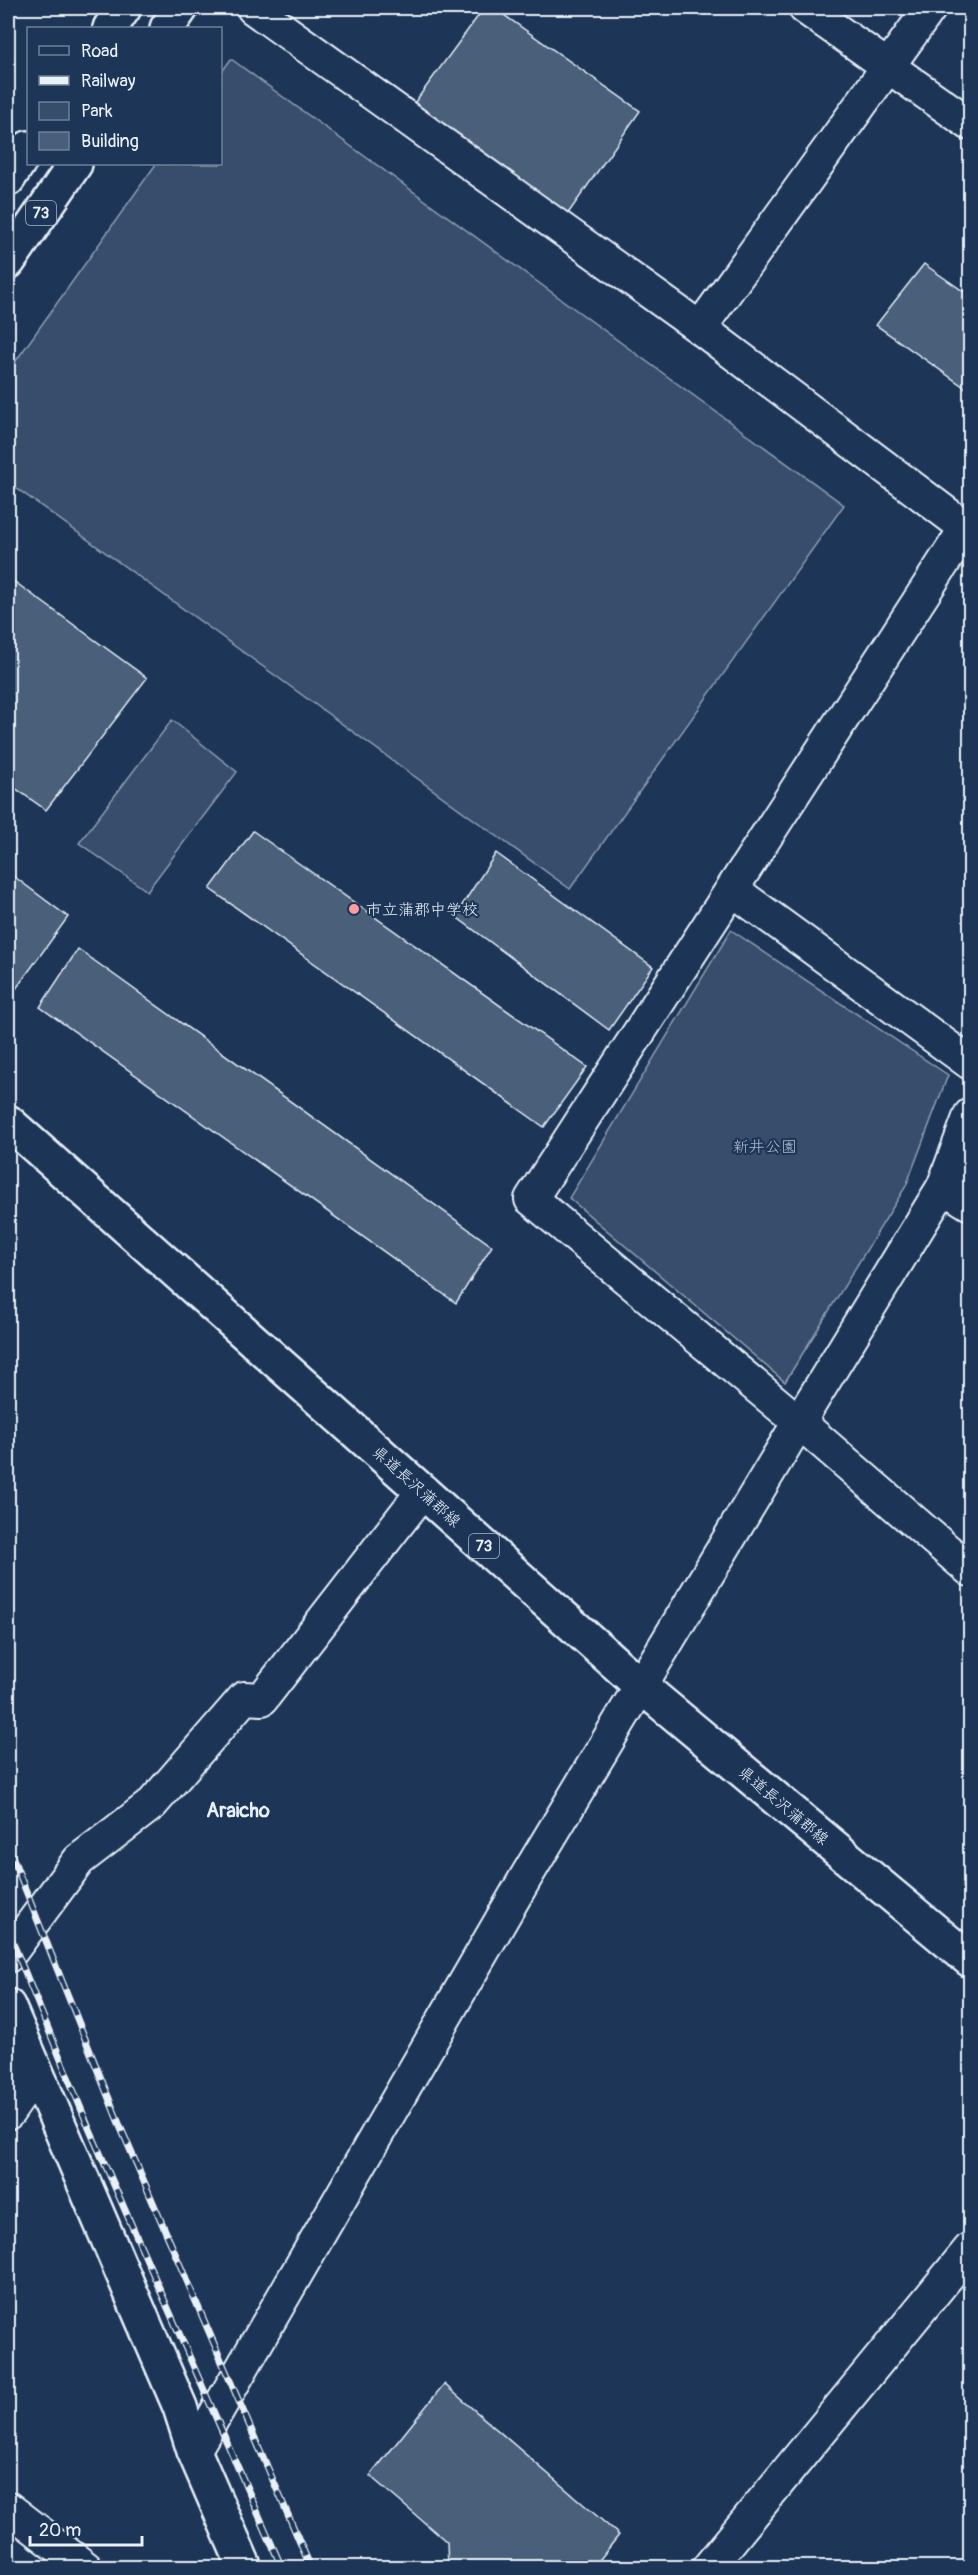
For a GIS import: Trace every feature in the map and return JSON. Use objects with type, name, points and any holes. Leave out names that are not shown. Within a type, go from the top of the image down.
[{"type":"main road","points":[[111,27],[124,8]]},
{"type":"main road","points":[[168,27],[181,8]]},
{"type":"main road","points":[[8,179],[27,150]]},
{"type":"main road","name":"73","points":[[8,262],[74,165]]},
{"type":"main road","name":"県道長沢蒲郡線","points":[[8,1122],[642,1687],[970,1960]]},
{"type":"main road","points":[[8,2006],[180,2407],[194,2451],[245,2568]]},
{"type":"street","points":[[253,8],[700,328],[968,529],[531,1199],[799,1422],[970,1570]]},
{"type":"street","points":[[805,8],[888,63],[970,124]]},
{"type":"street","points":[[700,328],[888,63],[930,8]]},
{"type":"street","points":[[733,890],[970,1063]]},
{"type":"street","points":[[194,2451],[520,1887],[799,1422],[944,1187],[970,1115]]},
{"type":"street","points":[[944,1187],[970,1204]]},
{"type":"street","points":[[8,1956],[79,1860],[152,1804],[244,1698],[262,1699],[423,1491]]},
{"type":"street","points":[[8,2113],[36,2073]]},
{"type":"street","points":[[708,2568],[970,2249]]},
{"type":"street","points":[[8,2508],[86,2568]]},
{"type":"green space","points":[[231,59],[844,505],[570,889],[8,482],[8,372],[155,165],[222,165],[222,72]]},
{"type":"green space","points":[[172,720],[237,772],[147,891],[79,843]]},
{"type":"green space","name":"新井公園","points":[[731,930],[948,1075],[906,1186],[785,1382],[569,1198]]},
{"type":"building","points":[[484,8],[494,8],[640,111],[567,215],[412,106]]},
{"type":"building","points":[[924,264],[970,296],[970,391],[876,325]]},
{"type":"building","points":[[8,577],[147,678],[46,810],[8,783]]},
{"type":"building","points":[[253,831],[587,1067],[544,1127],[210,889]]},
{"type":"building","points":[[496,853],[653,967],[609,1030],[455,916]]},
{"type":"building","points":[[8,872],[68,917],[10,997],[8,996]]},
{"type":"building","points":[[78,949],[492,1246],[456,1303],[40,1007]]},
{"type":"building","points":[[444,2384],[619,2535],[593,2568],[448,2568],[447,2542],[370,2476]]},
{"type":"railway","points":[[8,1846],[120,2126],[311,2568]]},
{"type":"railway","points":[[8,1931],[89,2128],[282,2568]]},
{"type":"place","name":"市立蒲郡中学校","points":[[354,909]]},
{"type":"district","name":"Araicho","points":[[238,1810]]}]
